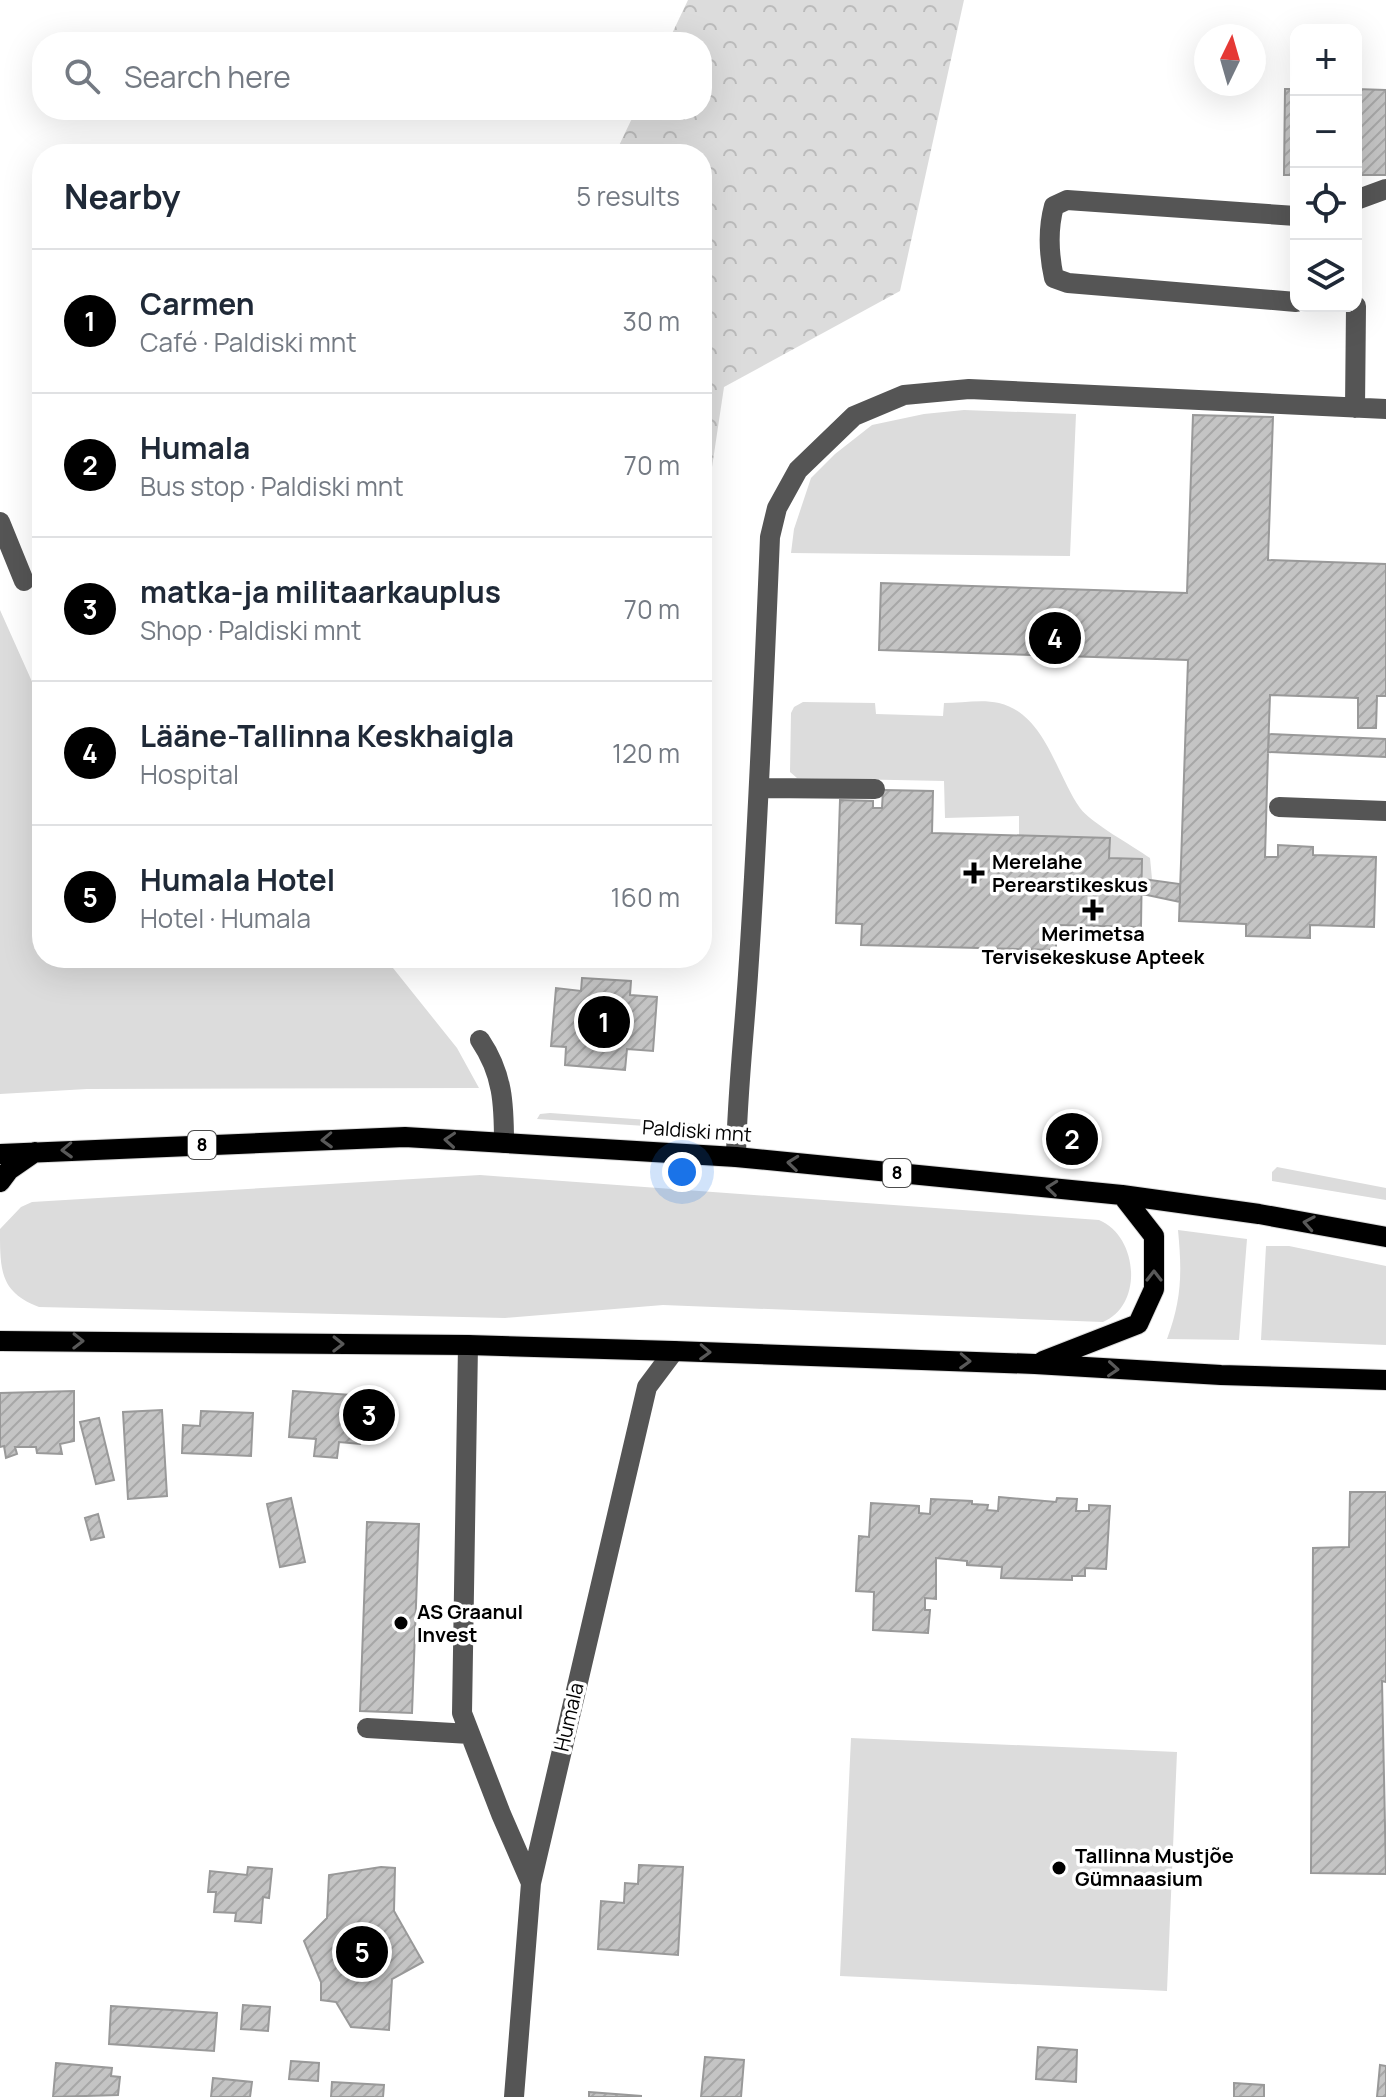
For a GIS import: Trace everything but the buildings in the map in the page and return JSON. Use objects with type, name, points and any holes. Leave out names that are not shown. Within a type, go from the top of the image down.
[{"type":"main road","name":"Paldiski mnt","points":[[0,1154],[405,1137],[736,1157],[1122,1195],[1259,1214],[1386,1237]]},
{"type":"main road","points":[[0,1182],[9,1170],[35,1152]]},
{"type":"main road","points":[[1035,1364],[1138,1324],[1154,1289],[1154,1236],[1122,1195]]},
{"type":"main road","points":[[0,1322],[8,1341],[468,1345],[1035,1364],[1221,1375],[1386,1380]]},
{"type":"street","points":[[1362,198],[1386,189]]},
{"type":"street","points":[[1290,216],[1067,200],[1054,206],[1050,234],[1054,278],[1068,283],[1290,302]]},
{"type":"street","points":[[1354,312],[1355,408]]},
{"type":"street","points":[[736,1157],[759,788],[770,537],[777,508],[798,470],[854,416],[904,395],[969,389],[1386,409]]},
{"type":"street","points":[[0,522],[24,581]]},
{"type":"street","points":[[759,788],[875,789]]},
{"type":"street","points":[[1279,807],[1386,811]]},
{"type":"street","points":[[480,1040],[489,1054],[504,1099],[504,1143]]},
{"type":"street","points":[[468,1345],[462,1713],[531,1883]]},
{"type":"street","name":"Humala","points":[[514,2097],[531,1883],[647,1387],[674,1351]]},
{"type":"street","points":[[367,1728],[470,1734]]},
{"type":"green space","points":[[688,0],[964,0],[900,291],[724,387],[712,467],[712,144],[620,144],[631,120],[712,120],[712,32],[673,32]]},
{"type":"green space","points":[[964,410],[1076,414],[1070,556],[791,553],[794,529],[811,478],[835,454],[872,425],[924,414]]},
{"type":"green space","points":[[0,610],[32,682],[32,968],[393,968],[457,1048],[479,1088],[87,1089],[0,1094]]},
{"type":"green space","points":[[979,701],[1015,709],[1039,732],[1085,814],[1150,858],[1152,879],[1143,879],[1142,859],[1109,858],[1110,838],[1019,836],[1019,816],[945,818],[944,781],[797,778],[790,772],[791,713],[803,702],[875,703],[876,714],[943,716],[944,703]]},
{"type":"green space","points":[[540,1114],[705,1124],[692,1129],[537,1119]]},
{"type":"green space","points":[[1277,1167],[1386,1188],[1386,1200],[1272,1181],[1272,1172]]},
{"type":"green space","points":[[480,1175],[1099,1220],[1112,1228],[1122,1240],[1131,1271],[1130,1286],[1125,1301],[1116,1313],[1103,1322],[663,1305],[505,1318],[39,1307],[16,1294],[2,1268],[0,1229],[21,1207],[32,1202]]},
{"type":"green space","points":[[1178,1230],[1247,1239],[1239,1340],[1167,1339],[1180,1285]]},
{"type":"green space","points":[[1266,1246],[1289,1246],[1386,1266],[1386,1345],[1261,1340]]},
{"type":"green space","points":[[851,1738],[1177,1752],[1167,1991],[840,1976]]},
{"type":"place","name":"Lääne-Tallinna Keskhaigla","points":[[1055,638]]},
{"type":"place","name":"Merelahe Perearstikeskus","points":[[974,873]]},
{"type":"place","name":"Merimetsa Tervisekeskuse Apteek","points":[[1093,910]]},
{"type":"place","name":"Carmen","points":[[604,1022]]},
{"type":"place","name":"Humala","points":[[1072,1139]]},
{"type":"place","name":"matka-ja militaarkauplus","points":[[369,1415]]},
{"type":"place","name":"AS Graanul Invest","points":[[401,1623]]},
{"type":"place","name":"Tallinna Mustjõe Gümnaasium","points":[[1059,1868]]},
{"type":"place","name":"Humala Hotel","points":[[362,1952]]}]
